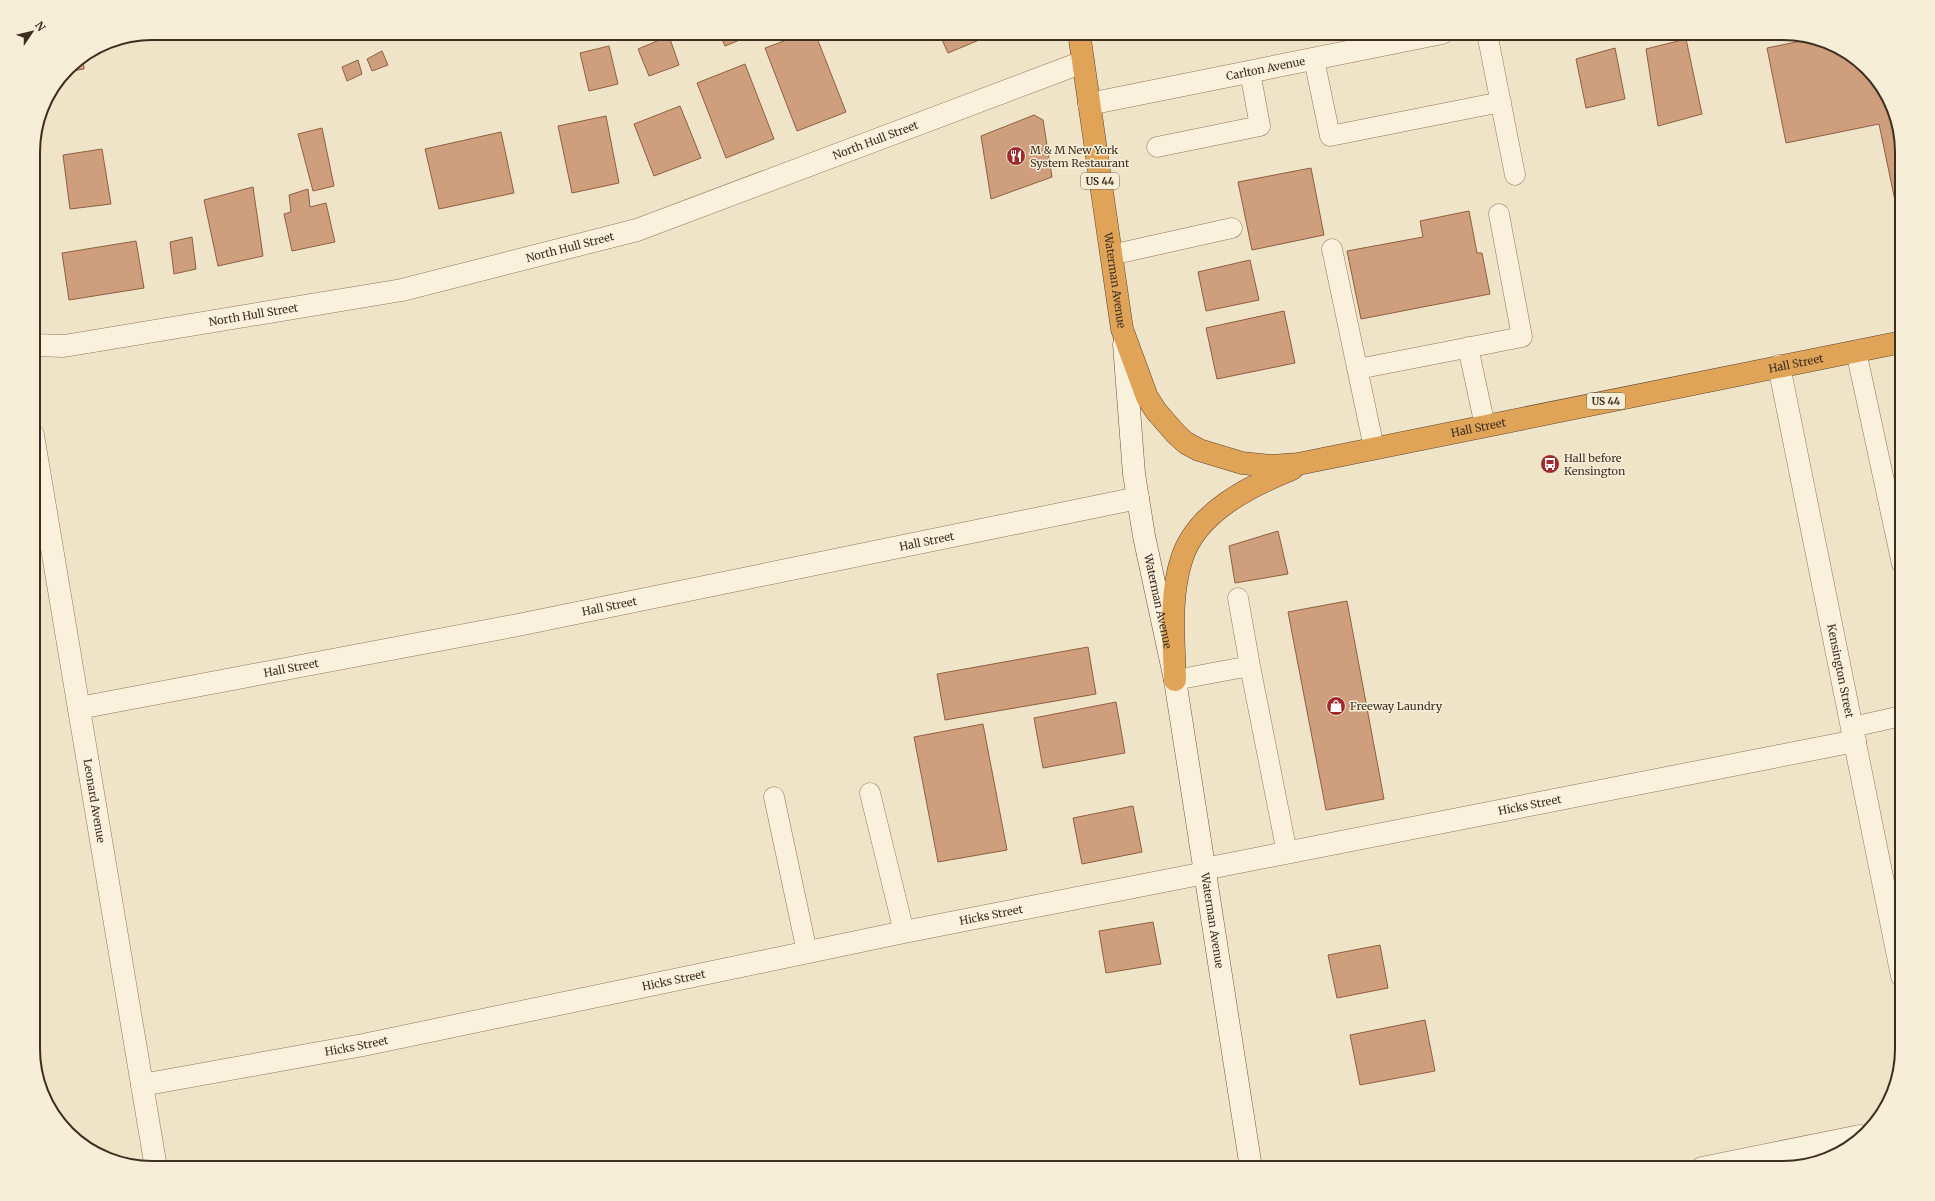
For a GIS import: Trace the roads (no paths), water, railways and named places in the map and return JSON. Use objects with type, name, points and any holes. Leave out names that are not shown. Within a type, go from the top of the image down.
[{"type":"highway","name":"Waterman Avenue","points":[[1080,40],[1122,329]]},
{"type":"highway","name":"Hall Street","points":[[1122,329],[1147,397],[1166,423],[1186,443],[1214,456],[1242,463],[1285,466],[1895,343]]},
{"type":"highway","points":[[1176,680],[1174,593],[1187,545],[1203,524],[1225,505],[1261,483],[1311,461]]},
{"type":"street","name":"Carlton Avenue","points":[[1089,104],[1314,59],[1357,41],[1368,40]]},
{"type":"street","name":"North Hull Street","points":[[40,345],[64,346],[402,290],[636,230],[1083,62]]},
{"type":"street","name":"Waterman Avenue","points":[[1122,329],[1126,356],[1134,474],[1144,536],[1176,680],[1249,1161]]},
{"type":"street","name":"Kensington Street","points":[[1779,366],[1895,941]]},
{"type":"street","name":"Leonard Avenue","points":[[40,477],[155,1161]]},
{"type":"street","name":"Hall Street","points":[[79,708],[523,624],[1138,498]]},
{"type":"street","name":"Hicks Street","points":[[142,1085],[363,1045],[807,952],[1205,871],[1853,734]]},
{"type":"street","points":[[1737,1161],[1851,1138]]},
{"type":"lane","points":[[1488,40],[1515,175]]},
{"type":"lane","points":[[1314,59],[1330,136],[1501,102]]},
{"type":"lane","points":[[1157,147],[1260,126],[1250,72]]},
{"type":"lane","points":[[1358,369],[1522,337],[1499,214]]},
{"type":"lane","points":[[1111,255],[1232,228]]},
{"type":"lane","points":[[1332,249],[1374,448]]},
{"type":"lane","points":[[1468,347],[1485,426]]},
{"type":"lane","points":[[1856,351],[1895,532]]},
{"type":"lane","points":[[1238,598],[1287,853]]},
{"type":"lane","points":[[1176,680],[1250,666]]},
{"type":"lane","points":[[1853,734],[1895,719]]},
{"type":"lane","points":[[870,793],[904,932]]},
{"type":"lane","points":[[774,797],[807,952]]},
{"type":"place","name":"M & M New York System Restaurant","points":[[1016,156]]},
{"type":"place","name":"Hall before Kensington","points":[[1550,464]]},
{"type":"place","name":"Freeway Laundry","points":[[1336,706]]}]
